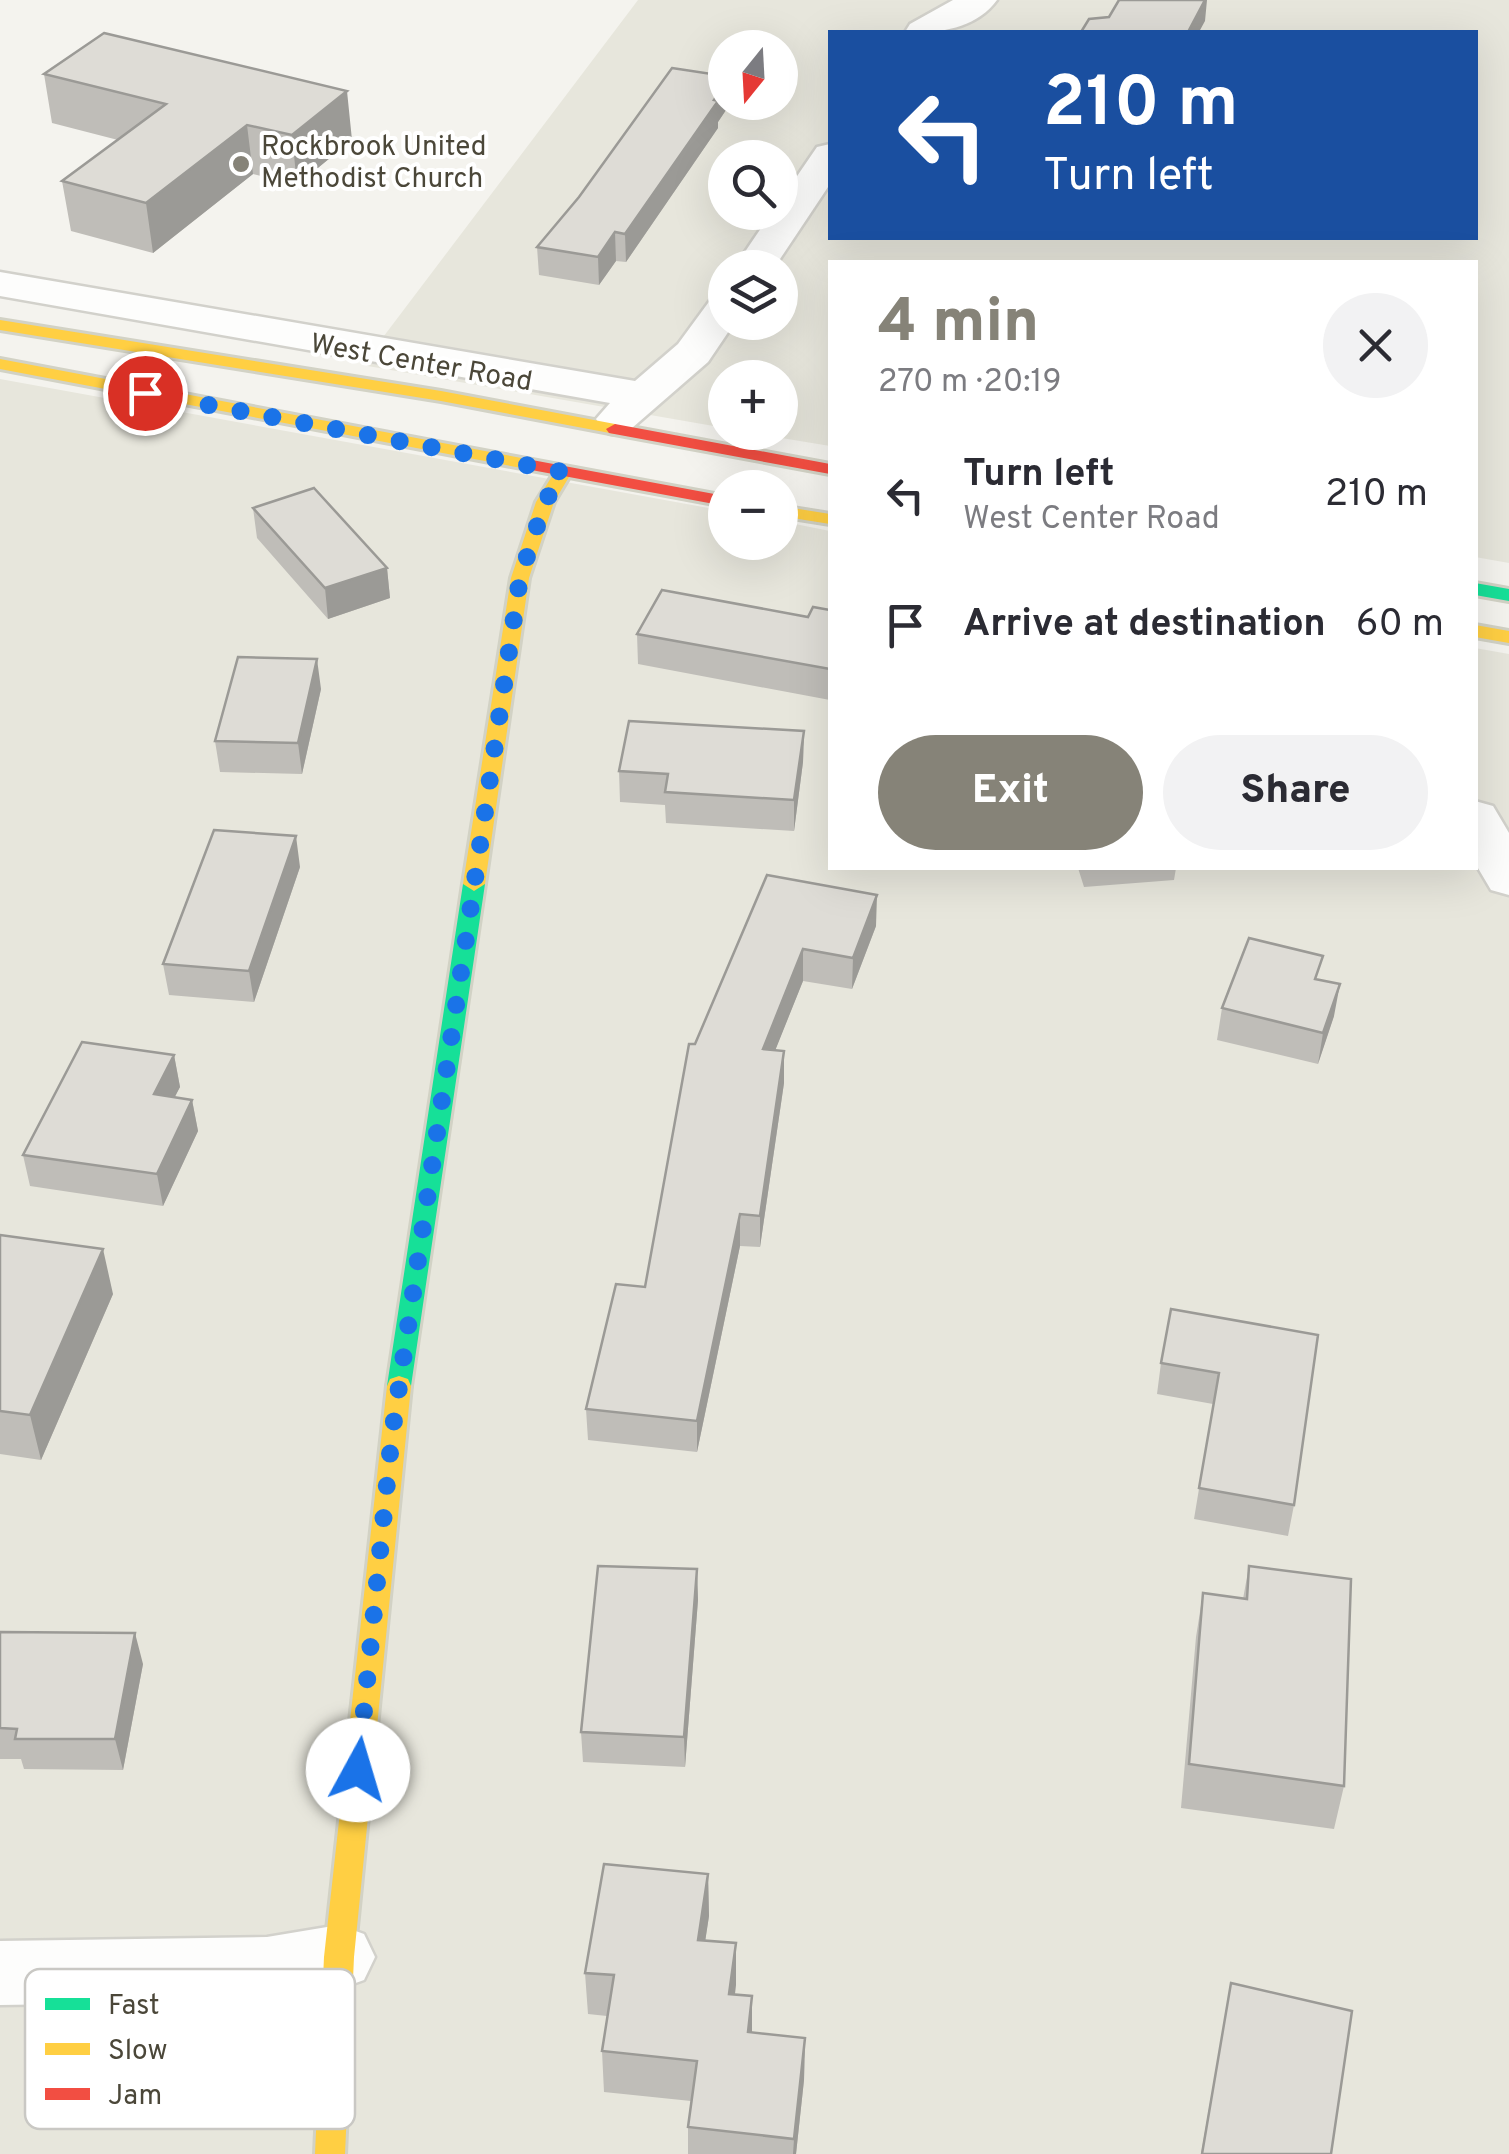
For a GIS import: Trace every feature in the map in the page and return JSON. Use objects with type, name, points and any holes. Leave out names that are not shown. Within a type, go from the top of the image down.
[{"type":"main road","name":"West Center Road","points":[[0,325],[441,396],[828,469]]},
{"type":"main road","points":[[0,364],[708,498]]},
{"type":"main road","points":[[338,1969],[392,1434],[520,578],[545,502],[563,472],[607,428]]},
{"type":"main road","points":[[798,514],[828,519]]},
{"type":"main road","points":[[1478,590],[1509,595]]},
{"type":"main road","points":[[1478,632],[1509,637]]},
{"type":"main road","points":[[330,2154],[331,2129]]},
{"type":"street","points":[[926,30],[978,0]]},
{"type":"street","points":[[766,250],[828,158]]},
{"type":"street","points":[[0,284],[646,396]]},
{"type":"street","points":[[607,428],[692,353],[708,331]]},
{"type":"street","points":[[1478,822],[1509,878]]},
{"type":"street","points":[[273,1969],[339,1958]]},
{"type":"street","points":[[0,1973],[25,1973]]},
{"type":"shaded area","points":[[638,0],[1509,0],[1509,563],[1478,558],[1478,260],[828,260],[828,446],[798,441],[798,360],[708,360],[708,425],[362,365]]},
{"type":"shaded area","points":[[0,379],[708,508],[708,560],[798,560],[798,525],[828,531],[828,870],[1478,870],[1478,649],[1509,654],[1509,2154],[0,2154]]},
{"type":"building","points":[[1119,0],[1205,0],[1189,30],[1082,30],[1089,19],[1109,17]]},
{"type":"building","points":[[104,33],[347,91],[292,135],[247,125],[146,203],[62,181],[166,104],[44,74]]},
{"type":"building","points":[[672,68],[708,73],[708,115],[625,234],[615,232],[598,257],[537,247],[579,197]]},
{"type":"building","points":[[314,488],[387,568],[325,588],[253,508]]},
{"type":"building","points":[[662,590],[808,617],[813,607],[828,610],[828,669],[637,634]]},
{"type":"building","points":[[238,657],[317,659],[298,743],[215,741]]},
{"type":"building","points":[[629,721],[804,731],[794,800],[665,792],[668,774],[619,771]]},
{"type":"building","points":[[214,830],[296,836],[249,971],[163,964]]},
{"type":"building","points":[[767,875],[877,895],[853,958],[803,949],[763,1049],[784,1051],[760,1216],[740,1214],[697,1421],[586,1409],[616,1284],[645,1287],[689,1044],[695,1044]]},
{"type":"building","points":[[1249,938],[1323,956],[1315,979],[1340,984],[1323,1033],[1222,1008]]},
{"type":"building","points":[[82,1042],[174,1055],[154,1094],[192,1100],[157,1174],[23,1155]]},
{"type":"building","points":[[0,1235],[103,1249],[30,1415],[0,1411]]},
{"type":"building","points":[[1171,1309],[1318,1335],[1294,1505],[1199,1488],[1219,1373],[1161,1363]]},
{"type":"building","points":[[598,1566],[697,1569],[684,1737],[581,1732]]},
{"type":"building","points":[[1249,1566],[1351,1579],[1344,1786],[1189,1764],[1203,1593],[1247,1599]]},
{"type":"building","points":[[0,1632],[135,1633],[115,1739],[15,1739],[17,1729],[0,1728]]},
{"type":"building","points":[[604,1864],[708,1874],[698,1940],[736,1943],[729,1994],[752,1996],[748,2032],[805,2038],[794,2139],[688,2127],[697,2061],[602,2051],[614,1975],[585,1973]]},
{"type":"building","points":[[1231,1983],[1352,2011],[1331,2154],[1202,2154]]},
{"type":"traffic: fast","points":[[1478,590],[1509,595]]},
{"type":"traffic: fast","points":[[399,1386],[474,884]]},
{"type":"traffic: slow","points":[[0,325],[441,396],[615,429]]},
{"type":"traffic: slow","points":[[0,364],[532,465]]},
{"type":"traffic: slow","points":[[474,884],[520,578],[545,502],[563,472]]},
{"type":"traffic: slow","points":[[798,514],[828,519]]},
{"type":"traffic: slow","points":[[1478,632],[1509,637]]},
{"type":"traffic: slow","points":[[338,1969],[399,1386]]},
{"type":"traffic: slow","points":[[330,2154],[331,2129]]},
{"type":"traffic: jam","points":[[615,429],[828,469]]},
{"type":"traffic: jam","points":[[532,465],[708,498]]},
{"type":"place","name":"Rockbrook United Methodist Church","points":[[241,164]]},
{"type":"route","points":[[145,393],[563,472],[545,502],[520,578],[392,1434],[358,1770]]}]
